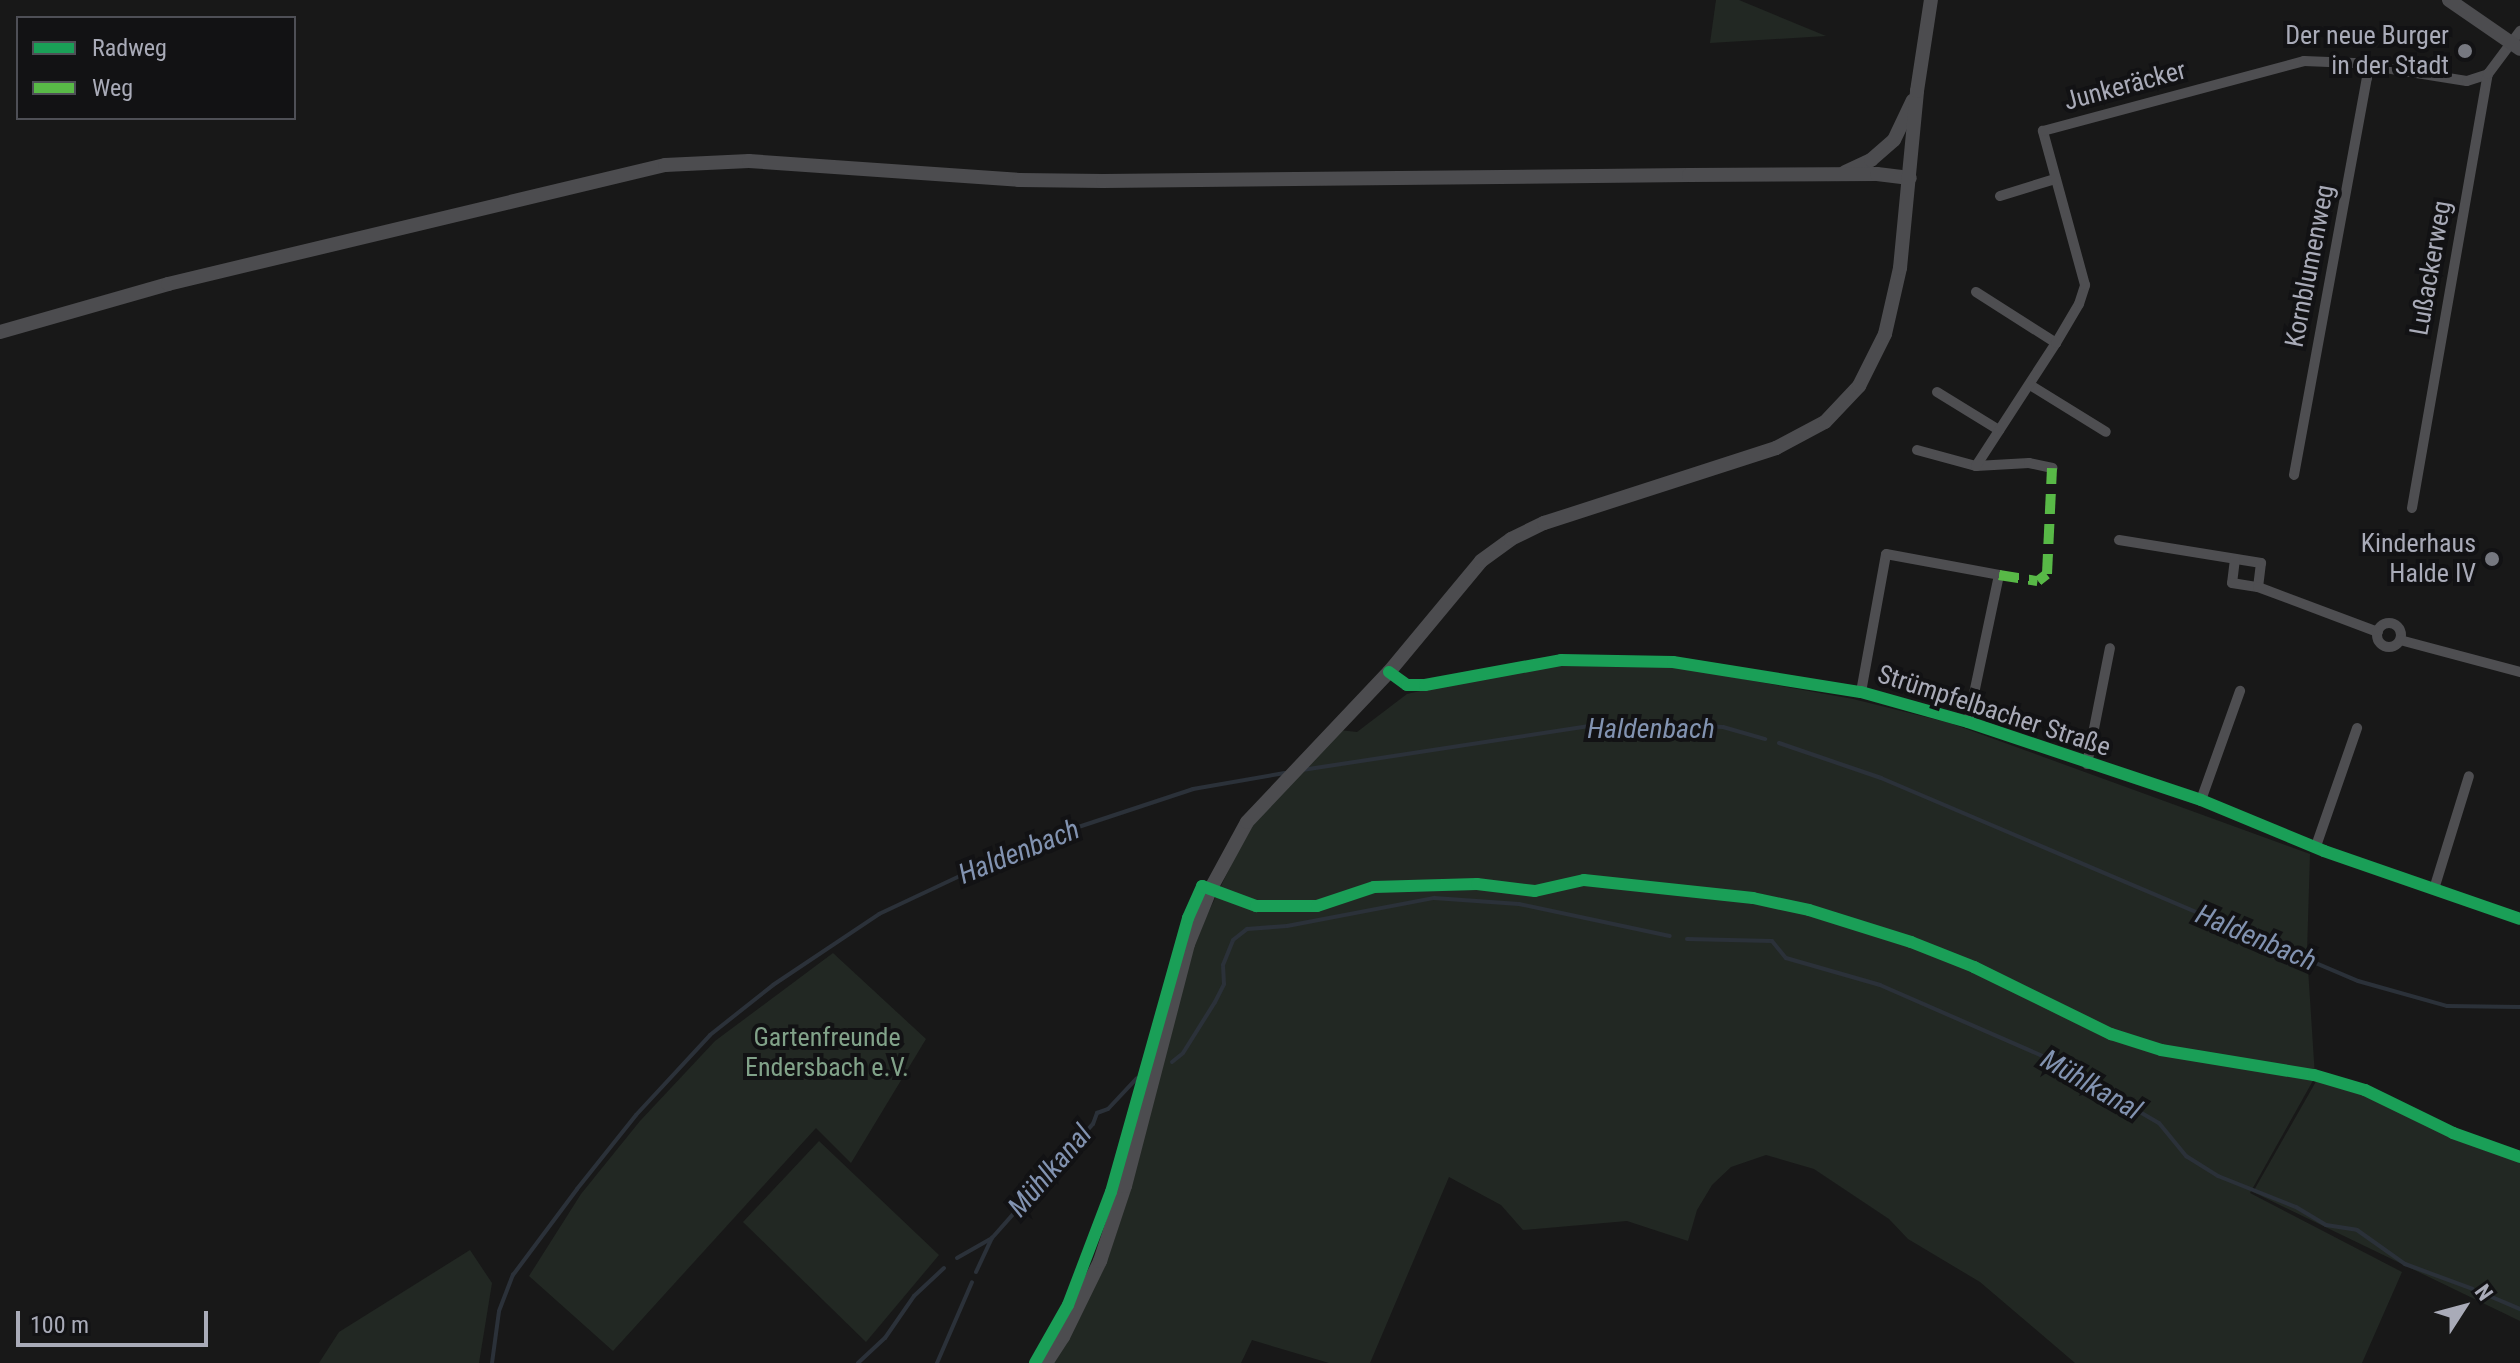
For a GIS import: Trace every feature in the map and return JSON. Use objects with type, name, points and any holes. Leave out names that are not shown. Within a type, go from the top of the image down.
[{"type":"main road","points":[[1046,1363],[1063,1337],[1100,1261],[1125,1186],[1188,944],[1210,890],[1247,822],[1389,672],[1481,561],[1511,539],[1544,523],[1776,448],[1825,422],[1859,386],[1885,334],[1900,268],[1917,91],[1931,0]]},
{"type":"main road","points":[[2449,0],[2517,41]]},
{"type":"main road","points":[[1838,176],[1871,160],[1894,140],[1917,91]]},
{"type":"main road","points":[[0,332],[168,284],[665,165],[749,161],[880,172],[1103,181],[1877,174],[1910,178]]},
{"type":"street","name":"Lußackerweg","points":[[2412,508],[2488,74],[2517,41]]},
{"type":"street","name":"Junkeräcker","points":[[1976,466],[2056,343],[2079,304],[2085,285],[2043,131],[2286,64],[2323,60],[2467,81],[2488,74]]},
{"type":"street","name":"Kornblumenweg","points":[[2294,475],[2365,88],[2366,65]]},
{"type":"street","points":[[2000,196],[2055,179]]},
{"type":"street","points":[[1976,292],[2056,343]]},
{"type":"street","points":[[2030,385],[2106,432]]},
{"type":"street","points":[[1937,392],[1999,430]]},
{"type":"street","points":[[1917,450],[1976,466],[2029,463],[2052,468]]},
{"type":"street","points":[[2119,540],[2261,563],[2258,587]]},
{"type":"street","points":[[1861,692],[1886,554],[1999,575],[1968,722]]},
{"type":"street","points":[[2235,559],[2232,583],[2258,587],[2378,632]]},
{"type":"street","points":[[2391,623],[2400,629],[2400,640],[2397,645],[2385,647],[2377,638],[2378,632],[2391,623]]},
{"type":"street","points":[[2400,640],[2520,672]]},
{"type":"street","name":"Strümpfelbacher Straße","points":[[2087,764],[2110,648]]},
{"type":"street","name":"Strümpfelbacher Straße","points":[[1389,672],[1407,685],[1425,685],[1561,660],[1673,662],[1861,692],[1968,722],[2201,800],[2316,846],[2520,919]]},
{"type":"street","points":[[2201,800],[2240,691]]},
{"type":"street","points":[[2316,846],[2357,728]]},
{"type":"street","points":[[2434,889],[2469,776]]},
{"type":"green space","points":[[1716,0],[1739,0],[1826,36],[1710,43]]},
{"type":"green space","points":[[1564,665],[1676,667],[1853,699],[1950,723],[2310,854],[2307,953],[2315,1077],[2250,1193],[2402,1272],[2362,1363],[2075,1363],[1980,1282],[1908,1239],[1889,1219],[1814,1169],[1766,1155],[1731,1167],[1712,1185],[1697,1210],[1688,1241],[1627,1221],[1523,1230],[1501,1205],[1449,1177],[1370,1363],[1329,1363],[1252,1340],[1241,1363],[1048,1363],[1105,1265],[1193,944],[1250,826],[1339,730],[1357,732],[1407,694],[1478,678]]},
{"type":"green space","name":"Gartenfreunde Endersbach e.V.","points":[[833,953],[926,1039],[851,1163],[816,1128],[613,1351],[529,1276],[581,1194],[640,1121],[715,1041]]},
{"type":"green space","points":[[2318,1078],[2381,1100],[2448,1136],[2520,1159],[2520,1321],[2253,1192]]},
{"type":"green space","points":[[819,1141],[939,1255],[866,1342],[743,1222]]},
{"type":"green space","points":[[470,1250],[492,1283],[479,1363],[319,1363],[339,1332]]},
{"type":"waterway","name":"Haldenbach","points":[[1302,770],[1615,722],[1723,727],[1765,739]]},
{"type":"waterway","name":"Haldenbach","points":[[1779,743],[1881,778],[2358,981],[2447,1006],[2520,1007]]},
{"type":"waterway","name":"Haldenbach","points":[[492,1363],[499,1311],[513,1275],[636,1115],[710,1035],[773,985],[879,914],[1030,843],[1193,789],[1285,773]]},
{"type":"waterway","name":"Mühlkanal","points":[[1172,1062],[1183,1053],[1215,1002],[1224,984],[1223,965],[1233,940],[1247,929],[1287,926],[1434,898],[1519,904],[1670,936]]},
{"type":"waterway","name":"Mühlkanal","points":[[1687,939],[1772,941],[1786,958],[1880,985],[2045,1057],[2159,1123],[2186,1156],[2218,1176],[2296,1207],[2326,1225],[2357,1230],[2405,1264],[2473,1289]]},
{"type":"waterway","name":"Mühlkanal","points":[[957,1258],[992,1238],[1093,1124],[1097,1113],[1108,1109],[1137,1078]]},
{"type":"waterway","points":[[976,1272],[992,1238]]},
{"type":"waterway","name":"Mühlkanal","points":[[858,1363],[885,1338],[914,1296],[944,1268]]},
{"type":"waterway","points":[[937,1363],[972,1282]]},
{"type":"waterway","name":"Mühlkanal","points":[[2480,1292],[2520,1309]]},
{"type":"marked path","points":[[1999,575],[2038,581],[2047,574],[2052,468]]},
{"type":"cycle path","points":[[1389,672],[1407,685],[1425,685],[1561,660],[1673,662],[1861,692],[1968,722],[2201,800],[2324,851],[2520,919]]},
{"type":"cycle path","points":[[1035,1363],[1068,1305],[1111,1192],[1188,918],[1202,886],[1256,906],[1317,906],[1374,887],[1477,884],[1535,891],[1584,880],[1753,898],[1809,910],[1911,942],[1974,967],[2111,1034],[2161,1050],[2314,1075],[2365,1090],[2453,1133],[2520,1157]]},
{"type":"place","name":"Der neue Burger in der Stadt","points":[[2465,51]]},
{"type":"place","name":"Kinderhaus Halde IV","points":[[2492,559]]}]
